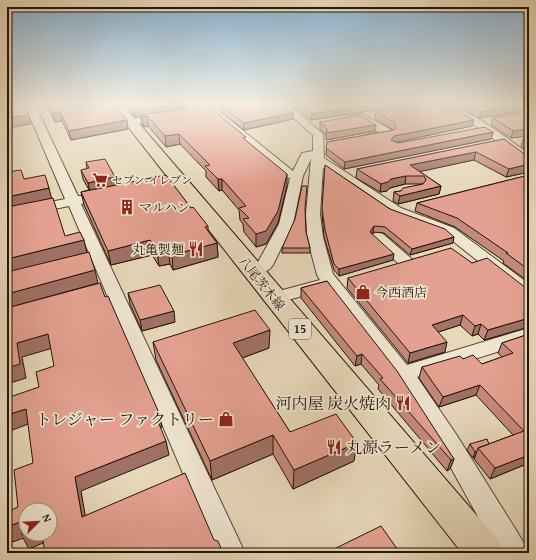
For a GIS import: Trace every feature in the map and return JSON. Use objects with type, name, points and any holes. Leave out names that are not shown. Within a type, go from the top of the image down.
[{"type":"main road","name":"八尾茨木線","points":[[136,131],[172,181],[252,271],[484,553]]},
{"type":"street","points":[[42,131],[74,202],[91,259],[104,290],[231,553]]},
{"type":"street","points":[[236,131],[288,174],[297,176]]},
{"type":"street","points":[[314,131],[318,134],[320,151],[313,214],[315,237],[325,275],[337,283],[403,374],[448,441],[514,553]]},
{"type":"street","points":[[358,139],[389,133],[386,131]]},
{"type":"street","points":[[490,131],[508,143],[529,160]]},
{"type":"street","points":[[490,145],[522,142]]},
{"type":"street","points":[[252,271],[265,264],[286,224],[297,176],[306,155],[320,151]]},
{"type":"street","points":[[320,151],[342,175],[377,199],[395,211],[449,231],[529,293]]},
{"type":"street","points":[[342,175],[357,172]]},
{"type":"street","points":[[377,199],[394,195]]},
{"type":"street","points":[[7,215],[97,197]]},
{"type":"street","points":[[395,211],[417,205]]},
{"type":"street","points":[[378,237],[407,263]]},
{"type":"street","points":[[448,251],[469,245]]},
{"type":"street","points":[[274,298],[337,283]]},
{"type":"street","points":[[403,374],[529,335]]},
{"type":"building","points":[[161,131],[239,131],[246,137],[243,138],[287,174],[278,211],[266,231],[256,234],[243,219],[249,218],[239,208],[246,206],[222,179],[218,179],[205,166],[210,165],[179,134],[165,136]]},
{"type":"building","points":[[326,131],[338,131],[326,133]]},
{"type":"building","points":[[388,131],[418,131],[394,136],[391,140],[398,143],[463,131],[493,132],[345,162],[326,148],[327,142]]},
{"type":"building","points":[[529,137],[529,143],[523,139]]},
{"type":"building","points":[[504,139],[529,157],[529,164],[509,169],[476,152],[410,165],[441,186],[400,196],[394,192],[401,191],[403,188],[423,184],[426,180],[424,176],[406,176],[391,179],[388,182],[381,184],[357,169]]},
{"type":"building","points":[[105,159],[115,177],[88,183],[81,170],[89,168],[86,162]]},
{"type":"building","points":[[325,165],[390,209],[445,229],[454,237],[412,249],[385,227],[374,226],[370,232],[394,254],[339,269],[334,264],[325,230],[322,208]]},
{"type":"building","points":[[21,170],[24,179],[45,175],[49,188],[7,197],[7,172]]},
{"type":"building","points":[[166,175],[191,208],[193,207],[208,226],[205,227],[217,243],[172,255],[168,249],[157,252],[150,240],[108,251],[81,192]]},
{"type":"building","points":[[529,175],[529,270],[506,253],[508,253],[457,218],[417,203]]},
{"type":"building","points":[[302,186],[307,186],[305,209],[306,232],[310,248],[282,248],[295,219]]},
{"type":"building","points":[[53,198],[65,236],[80,232],[84,240],[7,259],[7,207]]},
{"type":"building","points":[[451,248],[472,263],[487,258],[529,289],[529,318],[488,330],[481,324],[475,326],[463,315],[432,325],[447,342],[410,353],[348,278]]},
{"type":"building","points":[[89,252],[95,270],[7,294],[7,272]]},
{"type":"building","points":[[327,281],[397,371],[454,459],[451,460],[380,379],[383,378],[362,354],[357,356],[301,288]]},
{"type":"building","points":[[100,283],[105,297],[108,296],[159,413],[155,414],[166,441],[75,477],[82,517],[185,473],[214,540],[218,541],[223,553],[45,553],[43,542],[58,542],[58,502],[18,502],[18,507],[14,470],[33,463],[26,409],[7,415],[7,398],[39,387],[36,372],[54,366],[48,334],[17,343],[20,364],[7,368],[7,308]]},
{"type":"building","points":[[160,285],[174,311],[140,320],[128,293]]},
{"type":"building","points":[[255,310],[270,330],[233,343],[290,432],[336,414],[357,443],[294,470],[273,435],[210,461],[153,342]]},
{"type":"building","points":[[529,334],[529,455],[495,468],[478,448],[524,431],[480,385],[443,397],[422,367],[460,356],[463,359],[473,355],[482,364],[513,353],[502,343]]},
{"type":"building","points":[[487,439],[489,444],[478,448],[475,452],[470,444]]},
{"type":"building","points":[[18,507],[18,523],[7,527],[7,512]]},
{"type":"building","points":[[381,526],[400,553],[333,553],[332,550]]},
{"type":"place","name":"セブン-イレブン","points":[[100,180]]},
{"type":"place","name":"マルハン","points":[[127,207]]},
{"type":"place","name":"丸亀製麺","points":[[196,249]]},
{"type":"place","name":"今西酒店","points":[[363,292]]},
{"type":"place","name":"河内屋 炭火焼肉","points":[[403,403]]},
{"type":"place","name":"トレジャー ファクトリー","points":[[226,419]]},
{"type":"place","name":"丸源ラーメン","points":[[334,447]]}]
